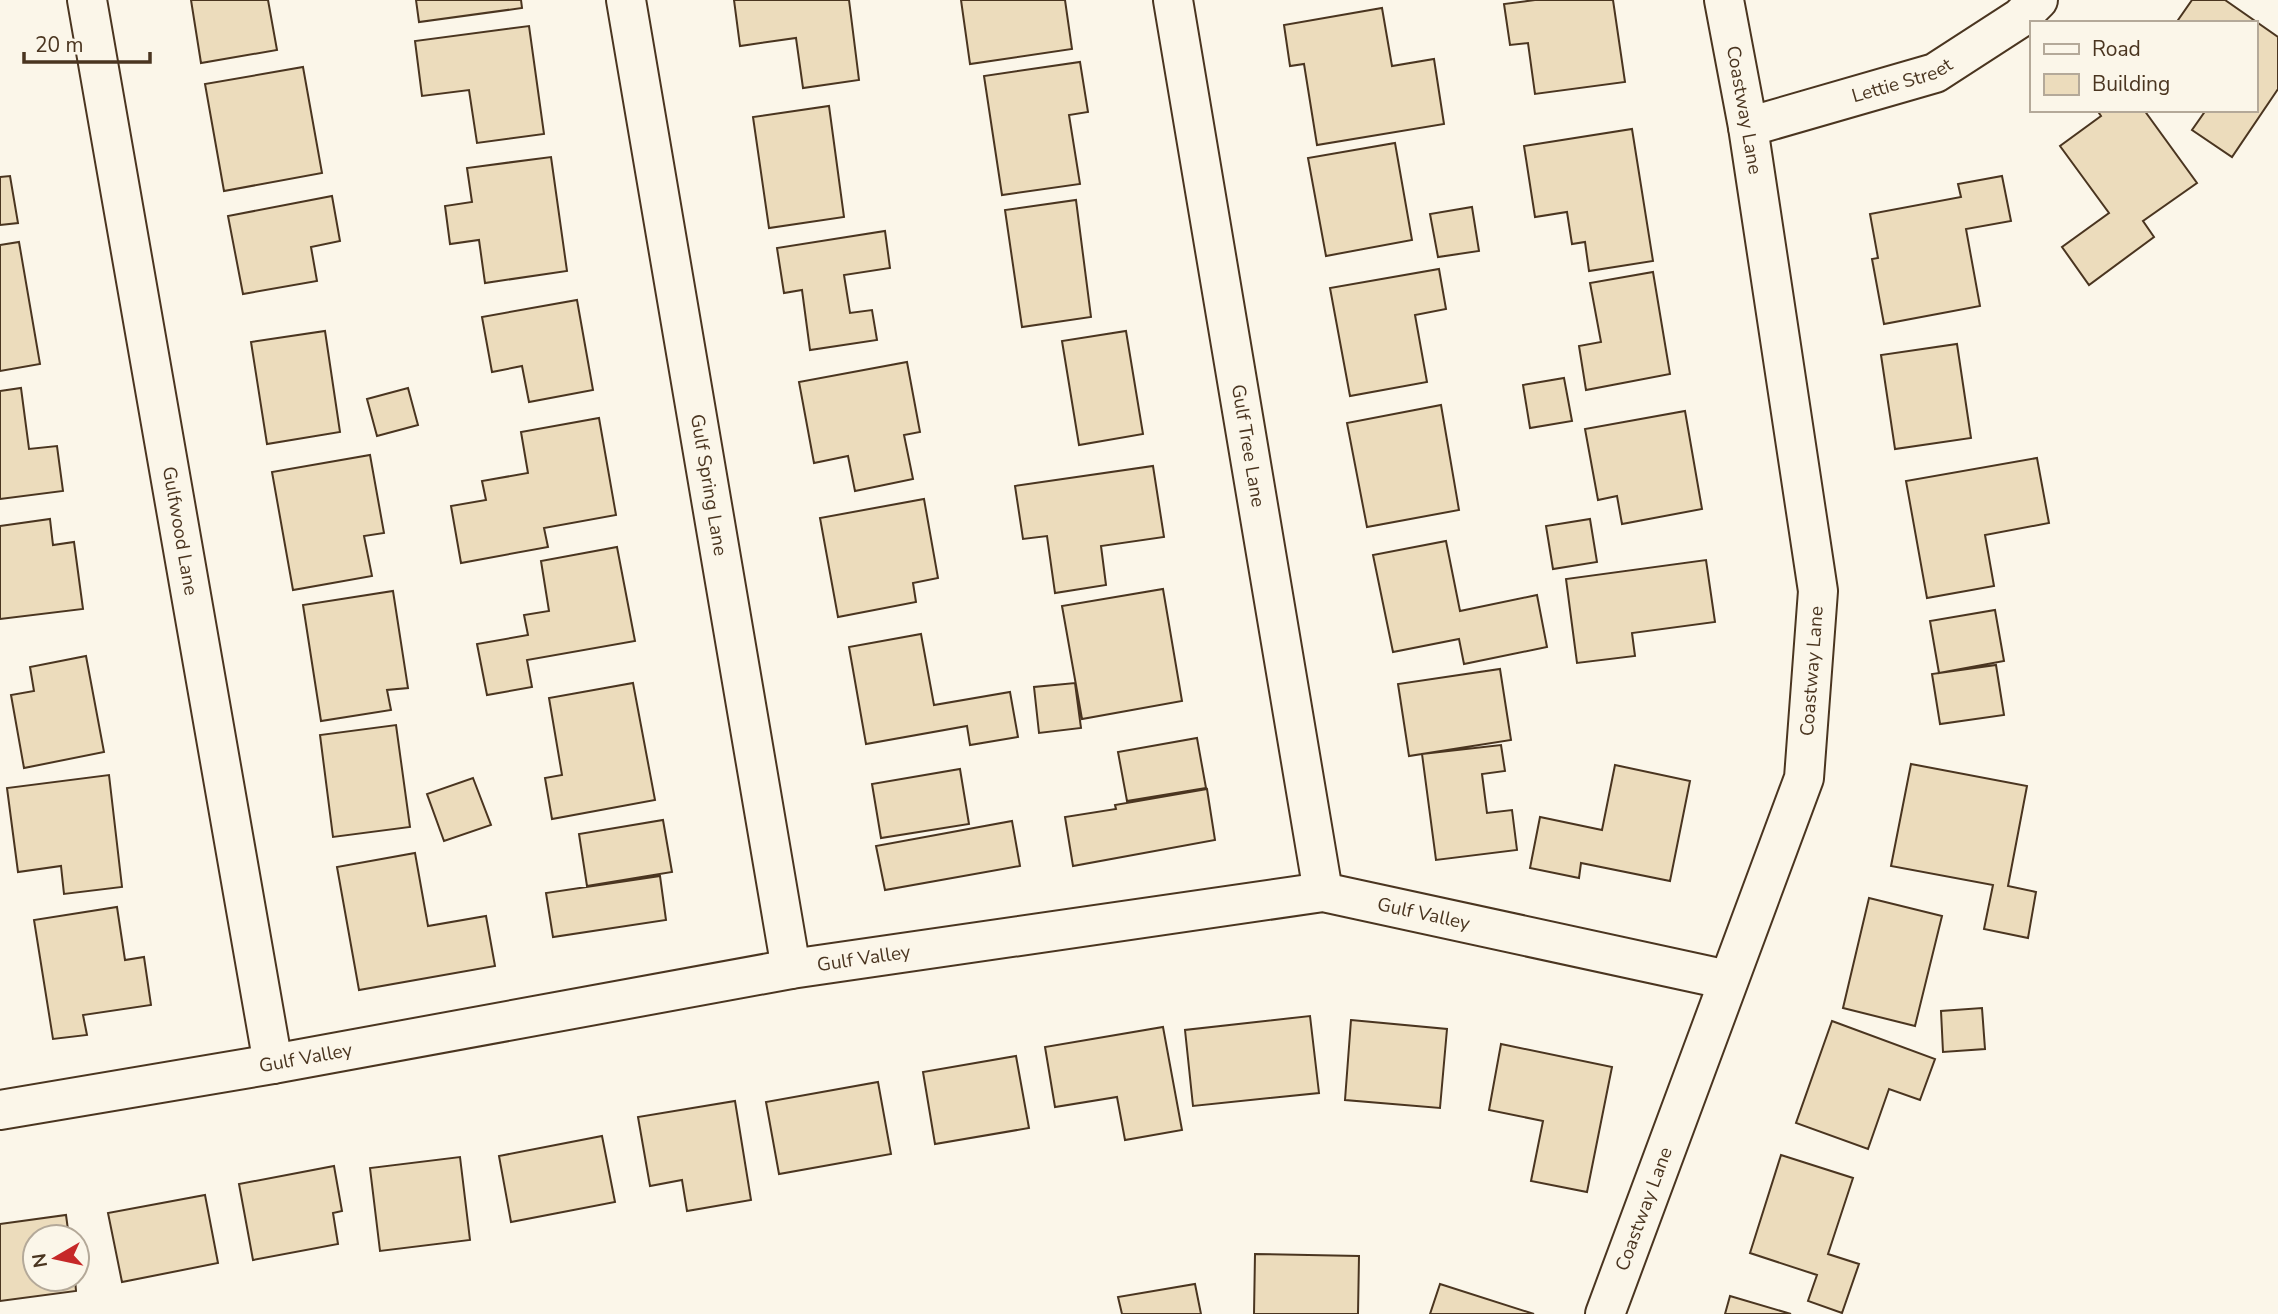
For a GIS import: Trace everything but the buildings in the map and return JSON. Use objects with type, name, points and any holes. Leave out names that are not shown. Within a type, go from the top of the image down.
[{"type":"street","name":"Gulfwood Lane","points":[[87,0],[273,1064]]},
{"type":"street","name":"Gulf Spring Lane","points":[[626,0],[790,969]]},
{"type":"street","name":"Gulf Tree Lane","points":[[1173,0],[1323,892]]},
{"type":"street","name":"Coastway Lane","points":[[1605,1314],[1804,778],[1818,591],[1748,127],[1724,0]]},
{"type":"street","name":"Lettie Street","points":[[1748,127],[1934,73],[2020,18],[2038,0]]},
{"type":"street","name":"Gulf Valley","points":[[0,1110],[273,1064],[790,969],[1323,892],[1728,980]]}]
